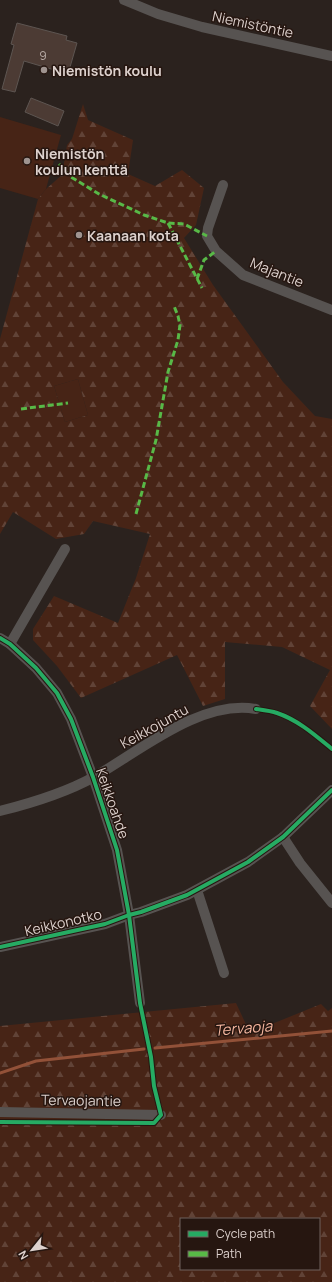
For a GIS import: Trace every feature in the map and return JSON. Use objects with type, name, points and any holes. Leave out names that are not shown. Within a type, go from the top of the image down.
[{"type":"street","name":"Niemistöntie","points":[[124,0],[158,14],[202,28],[332,56]]},
{"type":"street","name":"Majantie","points":[[223,185],[208,228],[207,236],[216,251],[243,275],[332,310]]},
{"type":"street","points":[[10,644],[65,550]]},
{"type":"street","name":"Keikkoahde","points":[[0,638],[10,644],[36,668],[57,694],[71,719],[93,777],[117,850],[130,915],[140,1004]]},
{"type":"street","name":"Keikkojuntu","points":[[0,811],[31,804],[69,789],[93,777],[177,726],[197,717],[232,708],[246,707],[256,709]]},
{"type":"street","name":"Keikkonotko","points":[[0,947],[105,924],[141,912],[197,890],[248,862],[283,837],[332,790]]},
{"type":"street","points":[[283,837],[300,863],[332,903]]},
{"type":"street","points":[[197,890],[224,973]]},
{"type":"street","name":"Tervaojantie","points":[[0,1112],[161,1115]]},
{"type":"green space","points":[[83,104],[88,120],[133,140],[128,174],[155,186],[182,170],[204,188],[196,225],[184,238],[213,285],[283,382],[315,416],[332,419],[332,729],[310,706],[330,670],[282,647],[225,642],[225,699],[203,706],[177,655],[81,698],[57,666],[33,640],[33,629],[54,596],[118,623],[136,578],[150,534],[93,521],[84,534],[56,539],[13,512],[0,534],[0,339],[38,199],[46,189],[62,175],[67,145],[72,139]],"holes":[[[78,379],[88,415],[65,422],[54,386]]]},
{"type":"green space","name":"Niemistön koulun kenttä","points":[[0,117],[61,135],[46,189],[38,199],[0,188]]},
{"type":"green space","points":[[78,379],[88,415],[65,422],[54,386]]},
{"type":"green space","points":[[236,1003],[250,1033],[321,1004],[328,1011],[332,1008],[332,1282],[0,1282],[0,1026]]},
{"type":"building","points":[[17,23],[67,36],[66,40],[77,43],[68,74],[24,61],[15,92],[2,89],[14,45],[11,44]]},
{"type":"building","points":[[31,98],[64,111],[58,126],[25,112]]},
{"type":"waterway","name":"Tervaoja","points":[[155,1048],[332,1031]]},
{"type":"waterway","name":"Tervaoja","points":[[0,1073],[36,1061],[144,1049]]},
{"type":"marked path","points":[[59,164],[71,177],[99,194],[144,215],[168,223],[184,224],[207,236]]},
{"type":"marked path","points":[[168,223],[202,288]]},
{"type":"marked path","points":[[197,279],[204,260],[216,251]]},
{"type":"marked path","points":[[136,514],[156,440],[168,372],[178,340],[180,325],[174,306]]},
{"type":"marked path","points":[[21,409],[68,403]]},
{"type":"cycle path","points":[[0,638],[10,644],[36,668],[57,693],[71,719],[93,777],[117,850],[129,915],[140,1003],[151,1057],[154,1086],[161,1115],[154,1123],[0,1122]]},
{"type":"cycle path","points":[[256,709],[275,712],[285,716],[306,728],[332,749]]},
{"type":"cycle path","points":[[0,947],[105,924],[187,895],[248,862],[283,837],[332,790]]},
{"type":"place","name":"Niemistön koulu","points":[[44,70]]},
{"type":"place","name":"Niemistön koulun kenttä","points":[[27,161]]},
{"type":"place","name":"Kaanaan kota","points":[[79,235]]}]
